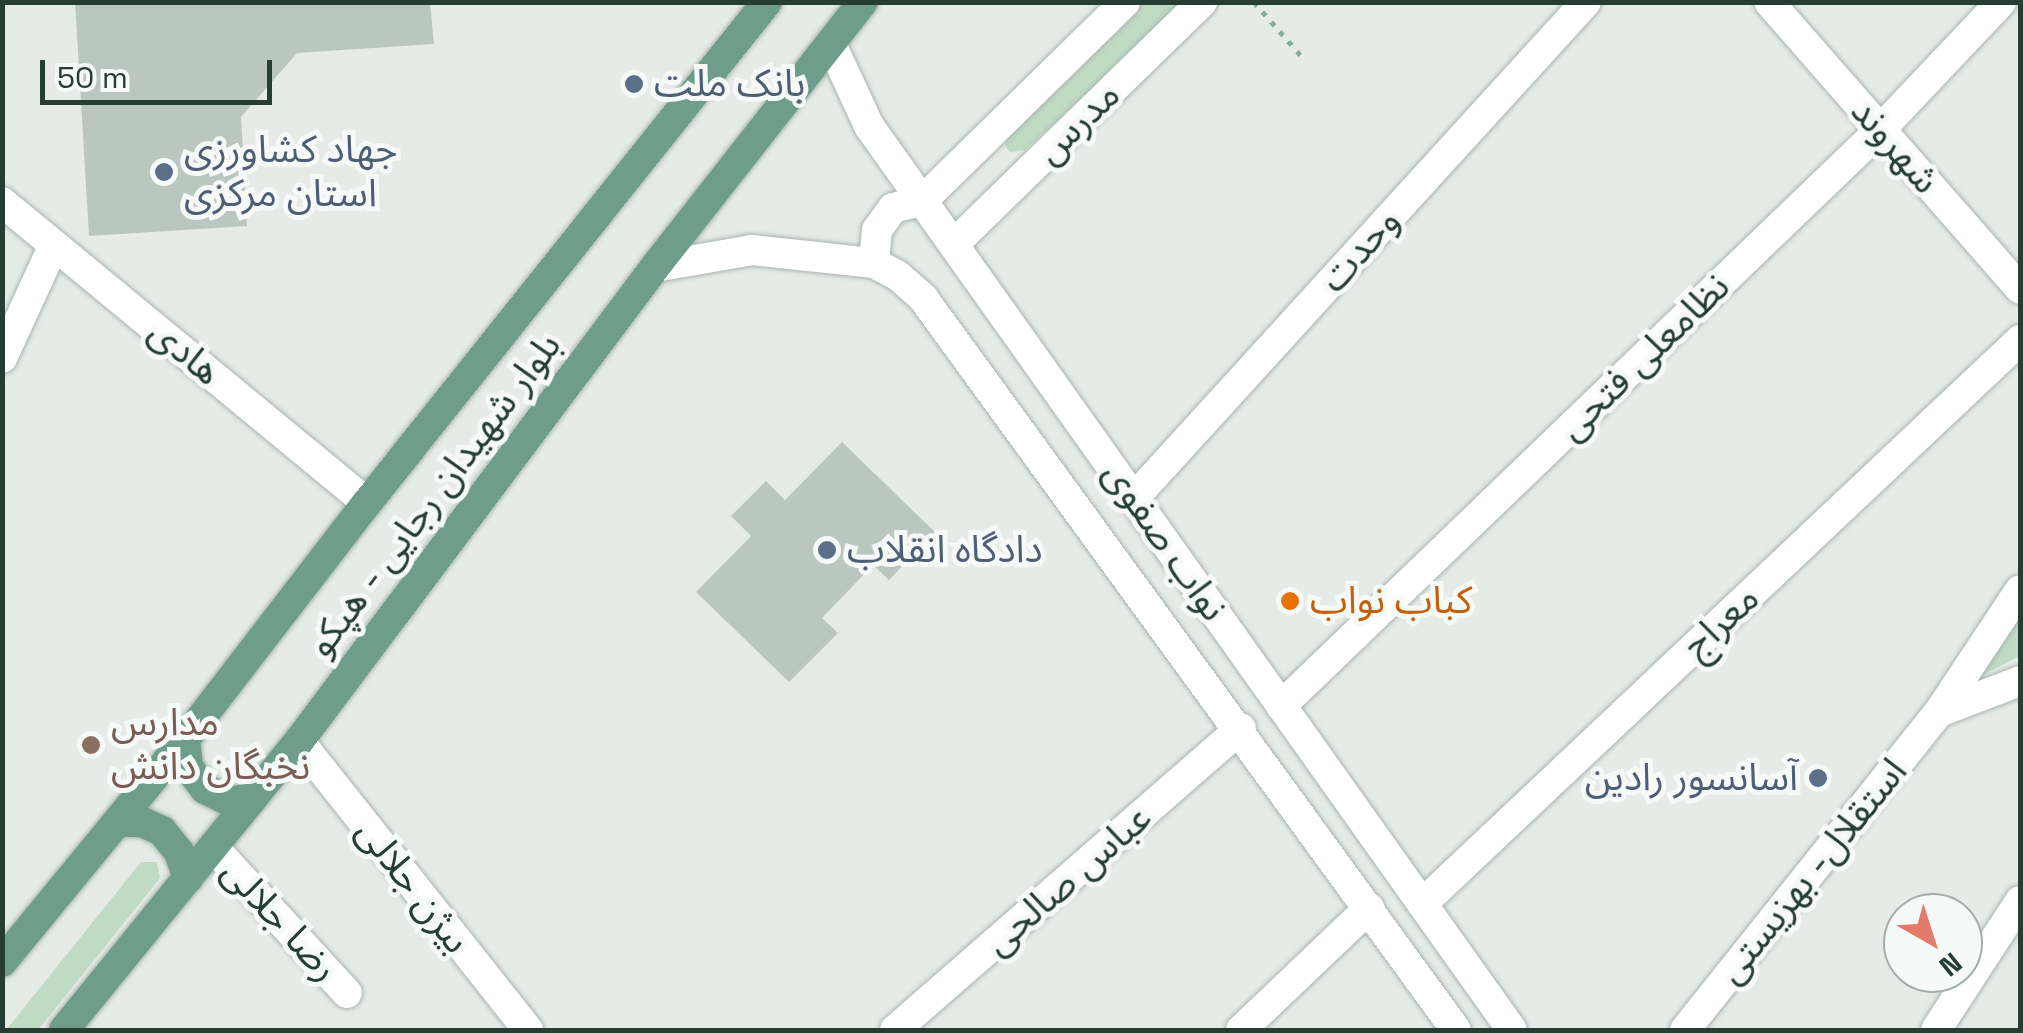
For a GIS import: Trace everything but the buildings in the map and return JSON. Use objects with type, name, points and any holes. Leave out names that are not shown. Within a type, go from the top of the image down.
[{"type":"main road","name":"بلوار شهیدان رجایی - هپکو","points":[[2,962],[185,739],[367,502],[768,2]]},
{"type":"main road","name":"بلوار شهیدان رجایی - هپکو","points":[[67,1029],[299,742],[655,268],[863,2]]},
{"type":"main road","points":[[185,739],[188,768],[205,788],[230,801],[252,798]]},
{"type":"main road","points":[[117,822],[142,822],[162,831],[178,852],[188,878]]},
{"type":"street","name":"مدرس","points":[[874,263],[874,241],[881,222],[893,208],[922,201],[1125,2]]},
{"type":"street","name":"مدرس","points":[[954,244],[1202,2]]},
{"type":"street","name":"وحدت","points":[[1134,498],[1586,2]]},
{"type":"street","name":"شهروند","points":[[1769,2],[2020,290]]},
{"type":"street","name":"نظامعلی فتحی","points":[[1281,706],[1881,130],[2001,2]]},
{"type":"street","name":"نواب صفوی","points":[[831,44],[869,126],[1512,1030]]},
{"type":"street","name":"هادی","points":[[2,202],[367,502]]},
{"type":"street","points":[[2,358],[54,245]]},
{"type":"street","name":"نواب صفوی","points":[[655,268],[752,250],[874,263],[896,274],[923,298],[1240,728],[1456,1030]]},
{"type":"street","name":"معراج","points":[[1422,904],[2020,340]]},
{"type":"street","name":"استقلال- بهزیستی","points":[[1685,1030],[1939,712],[2020,590]]},
{"type":"street","points":[[1939,712],[2020,681]]},
{"type":"street","name":"عباس صالحی","points":[[895,1030],[1240,728]]},
{"type":"street","name":"بیژن جلالی","points":[[299,742],[528,1030]]},
{"type":"street","name":"رضا جلالی","points":[[213,848],[347,993]]},
{"type":"street","points":[[1936,1030],[2020,901]]},
{"type":"street","points":[[1241,1030],[1370,908]]},
{"type":"path","points":[[1254,2],[1304,59]]},
{"type":"green space","points":[[1140,3],[1185,3],[1025,150],[1010,152],[1005,146],[1008,131]]},
{"type":"green space","points":[[2020,615],[2020,656],[1963,685]]},
{"type":"green space","points":[[141,862],[157,862],[160,878],[38,1030],[6,1030]]},
{"type":"place","name":"بانک ملت","points":[[634,84]]},
{"type":"place","name":"جهاد کشاورزی استان مرکزی","points":[[164,172]]},
{"type":"place","name":"دادگاه انقلاب","points":[[827,550]]},
{"type":"place","name":"کباب نواب","points":[[1290,601]]},
{"type":"place","name":"مدارس نخبگان دانش","points":[[91,745]]},
{"type":"place","name":"آسانسور رادین","points":[[1818,778]]}]
